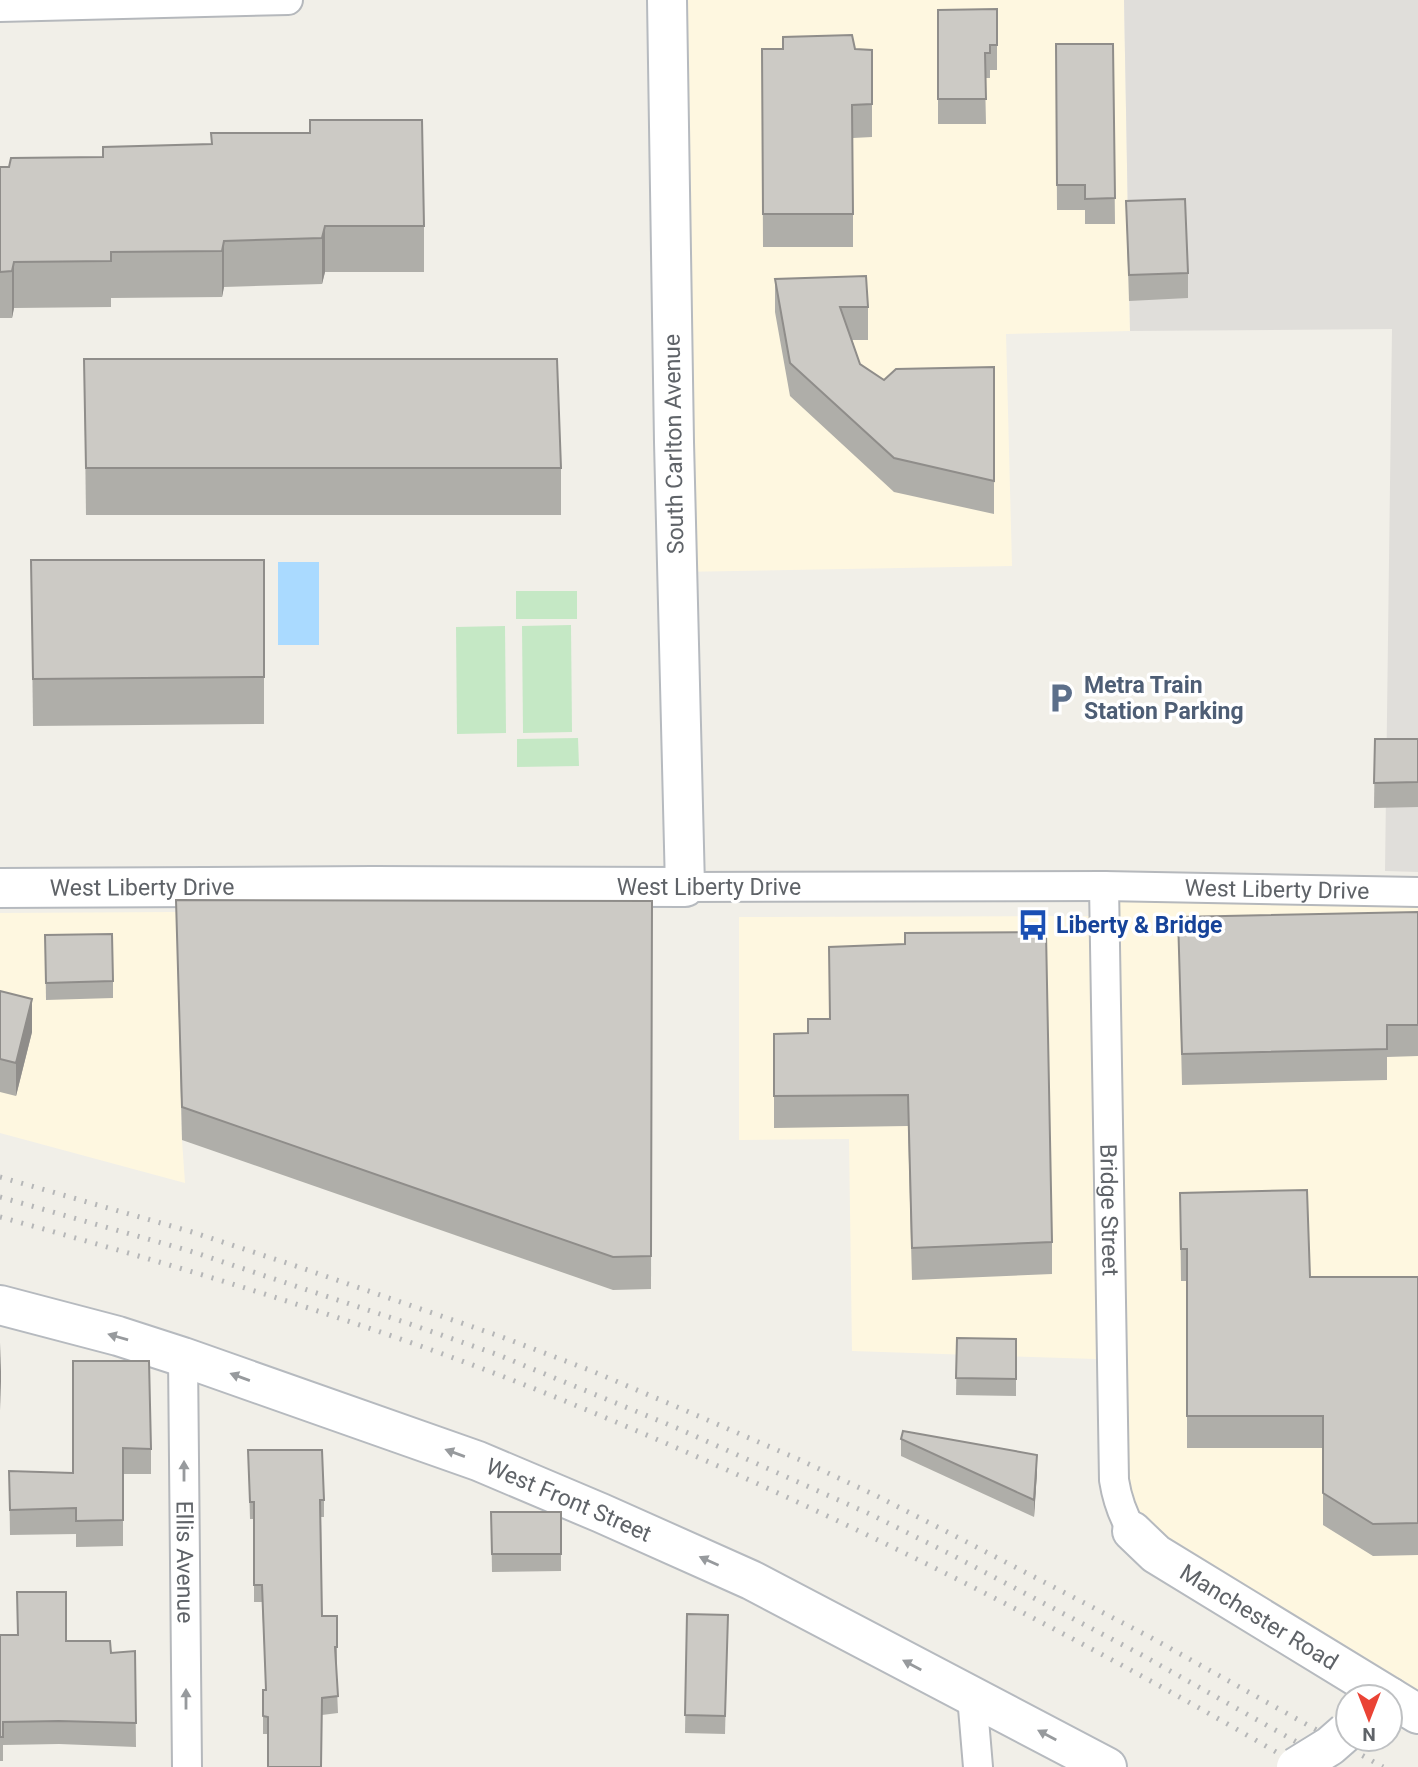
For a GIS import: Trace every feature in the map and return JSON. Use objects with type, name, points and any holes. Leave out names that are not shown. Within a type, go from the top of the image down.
[{"type":"street","points":[[0,7],[288,0]]},
{"type":"street","name":"South Carlton Avenue","points":[[667,0],[685,887]]},
{"type":"street","name":"West Liberty Drive","points":[[0,888],[1104,886],[1418,892]]},
{"type":"street","name":"Bridge Street","points":[[1104,886],[1114,1480],[1123,1517],[1132,1531]]},
{"type":"street","name":"West Front Street","points":[[0,1305],[118,1336],[183,1357],[478,1461],[751,1580],[1107,1767]]},
{"type":"street","name":"Ellis Avenue","points":[[183,1357],[187,1767]]},
{"type":"street","name":"Manchester Road","points":[[1132,1531],[1156,1554],[1364,1683]]},
{"type":"street","points":[[972,1696],[978,1767]]},
{"type":"street","points":[[1296,1767],[1334,1742]]},
{"type":"shaded area","points":[[669,0],[1124,0],[1130,331],[1006,334],[1012,566],[678,572]]},
{"type":"shaded area","points":[[1124,0],[1418,0],[1418,872],[1385,871],[1392,329],[1130,331]]},
{"type":"shaded area","points":[[1115,895],[1418,896],[1418,1698],[1404,1689],[1404,1683],[1394,1683],[1142,1523],[1127,1495]]},
{"type":"shaded area","points":[[176,912],[185,1183],[0,1133],[0,913]]},
{"type":"shaded area","points":[[1090,916],[1096,1359],[852,1351],[849,1139],[739,1140],[739,917]]},
{"type":"green space","points":[[516,591],[577,591],[577,619],[516,619]]},
{"type":"green space","points":[[571,625],[572,732],[523,733],[522,626]]},
{"type":"green space","points":[[505,626],[506,733],[457,734],[456,627]]},
{"type":"green space","points":[[578,738],[579,766],[517,767],[517,739]]},
{"type":"water","points":[[278,562],[319,562],[319,645],[278,645]]},
{"type":"building","points":[[997,9],[997,45],[990,45],[990,53],[985,53],[986,99],[938,99],[938,10]]},
{"type":"building","points":[[852,35],[855,49],[872,50],[872,104],[852,105],[853,214],[763,214],[762,49],[783,49],[783,37]]},
{"type":"building","points":[[1056,44],[1113,44],[1115,198],[1085,199],[1085,185],[1057,185]]},
{"type":"building","points":[[310,120],[422,120],[424,226],[325,226],[322,238],[224,241],[222,251],[111,252],[111,261],[14,262],[12,271],[0,272],[0,167],[9,167],[11,158],[103,157],[103,147],[212,144],[211,133],[310,133]]},
{"type":"building","points":[[1185,199],[1188,273],[1129,275],[1126,201]]},
{"type":"building","points":[[866,276],[868,307],[840,307],[860,364],[884,380],[896,369],[994,367],[994,481],[894,458],[790,363],[775,279]]},
{"type":"building","points":[[84,359],[557,359],[561,468],[86,468]]},
{"type":"building","points":[[31,560],[264,560],[264,677],[33,679]]},
{"type":"building","points":[[1375,739],[1418,739],[1418,782],[1374,783]]},
{"type":"building","points":[[176,900],[652,901],[651,1256],[613,1257],[182,1107]]},
{"type":"building","points":[[1418,912],[1418,1025],[1387,1025],[1387,1049],[1182,1054],[1178,917]]},
{"type":"building","points":[[1046,932],[1052,1242],[912,1248],[908,1095],[774,1096],[774,1034],[808,1033],[808,1019],[830,1019],[829,947],[905,944],[905,933]]},
{"type":"building","points":[[112,934],[113,981],[46,983],[45,935]]},
{"type":"building","points":[[0,991],[32,999],[16,1063],[0,1059]]},
{"type":"building","points":[[1307,1190],[1310,1277],[1418,1277],[1418,1523],[1373,1524],[1323,1493],[1323,1416],[1187,1416],[1187,1249],[1181,1249],[1180,1193]]},
{"type":"building","points":[[957,1338],[1016,1339],[1016,1379],[956,1378]]},
{"type":"building","points":[[73,1361],[149,1361],[151,1449],[123,1448],[123,1520],[76,1521],[76,1508],[10,1510],[9,1471],[73,1473]]},
{"type":"building","points":[[903,1431],[1037,1455],[1034,1500],[901,1439]]},
{"type":"building","points":[[248,1450],[322,1450],[322,1616],[337,1616],[335,1647],[338,1696],[322,1698],[321,1767],[268,1767],[268,1717],[263,1716],[263,1690],[266,1690],[262,1585],[254,1585],[254,1502],[250,1502]]},
{"type":"building","points":[[491,1512],[561,1512],[561,1554],[492,1554]]},
{"type":"building","points":[[17,1592],[66,1592],[66,1641],[110,1641],[111,1653],[135,1651],[136,1723],[3,1722],[3,1737],[0,1737],[0,1635],[18,1635]]},
{"type":"building","points":[[687,1614],[728,1615],[725,1716],[685,1715]]},
{"type":"railway","points":[[0,1177],[192,1232],[299,1267],[502,1337],[682,1409],[877,1496],[1148,1636],[1383,1767]]},
{"type":"railway","points":[[0,1197],[190,1251],[404,1322],[496,1354],[677,1428],[872,1515],[954,1556],[1140,1654],[1341,1767]]},
{"type":"railway","points":[[0,1217],[221,1281],[367,1328],[511,1380],[675,1447],[948,1575],[1127,1668],[1302,1767]]},
{"type":"place","name":"Metra Train Station Parking","points":[[1061,698]]},
{"type":"place","name":"Liberty & Bridge","points":[[1033,925]]}]
